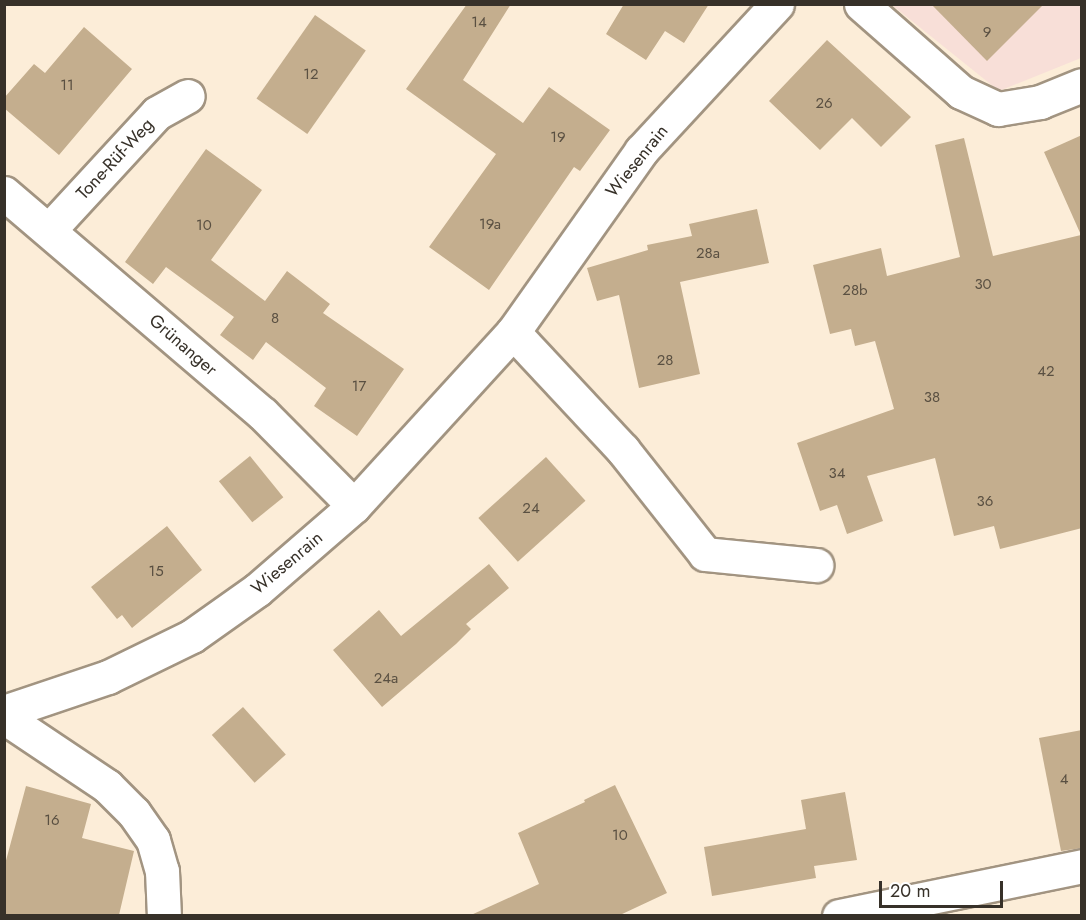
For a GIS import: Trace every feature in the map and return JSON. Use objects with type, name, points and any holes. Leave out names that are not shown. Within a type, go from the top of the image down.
[{"type":"street","name":"Wiesenrain","points":[[4,714],[108,677],[192,636],[257,590],[354,506],[513,332],[641,151],[777,4]]},
{"type":"street","points":[[861,4],[961,92],[998,109],[1040,102],[1082,85]]},
{"type":"street","name":"Tone-Rüf-Weg","points":[[49,230],[157,113],[188,96]]},
{"type":"street","name":"Grünanger","points":[[4,193],[263,414],[354,506]]},
{"type":"street","points":[[513,332],[623,450],[705,554],[816,565]]},
{"type":"street","name":"Wiesenrain","points":[[4,714],[107,786],[134,813],[153,840],[162,871],[164,915]]},
{"type":"street","points":[[839,915],[1082,866]]},
{"type":"shaded area","points":[[892,5],[1081,5],[1081,58],[999,91]]},
{"type":"building","points":[[467,4],[511,4],[463,80],[523,123],[549,87],[610,130],[580,171],[574,167],[489,290],[429,247],[496,154],[406,89]]},
{"type":"building","points":[[624,4],[709,4],[684,43],[665,31],[646,60],[606,34]]},
{"type":"building","points":[[931,4],[1044,4],[987,61]]},
{"type":"building","points":[[315,15],[366,51],[307,134],[256,99]]},
{"type":"building","points":[[84,27],[132,69],[59,155],[4,108],[4,98],[34,64],[45,73]]},
{"type":"building","points":[[827,40],[911,117],[881,147],[852,118],[820,150],[769,101]]},
{"type":"building","points":[[1082,135],[1082,528],[1000,549],[994,526],[954,536],[935,458],[867,476],[883,521],[847,534],[837,505],[820,511],[797,443],[894,409],[875,341],[855,346],[851,329],[830,334],[813,265],[881,248],[887,276],[960,257],[935,145],[964,138],[993,256],[1081,235],[1044,152]]},
{"type":"building","points":[[206,149],[262,190],[211,260],[265,301],[287,271],[330,304],[323,313],[404,369],[357,436],[314,406],[326,388],[266,342],[253,360],[220,335],[234,317],[166,267],[153,284],[125,262]]},
{"type":"building","points":[[757,209],[769,263],[680,282],[700,374],[639,388],[619,295],[597,301],[587,268],[648,250],[647,245],[692,236],[689,224]]},
{"type":"building","points":[[250,456],[283,497],[252,522],[219,481]]},
{"type":"building","points":[[546,457],[585,501],[518,562],[478,518]]},
{"type":"building","points":[[167,526],[202,570],[132,628],[122,615],[117,619],[91,587]]},
{"type":"building","points":[[489,564],[509,588],[466,624],[471,629],[456,644],[382,707],[333,650],[379,610],[401,636]]},
{"type":"building","points":[[243,707],[286,755],[255,783],[212,735]]},
{"type":"building","points":[[1082,730],[1082,848],[1061,851],[1039,738]]},
{"type":"building","points":[[615,785],[667,893],[620,915],[471,915],[539,884],[518,833],[585,802],[584,800]]},
{"type":"building","points":[[26,786],[91,804],[82,838],[134,851],[119,915],[4,915],[4,868]]},
{"type":"building","points":[[845,792],[857,860],[814,866],[816,878],[712,896],[704,847],[806,829],[801,800]]}]
